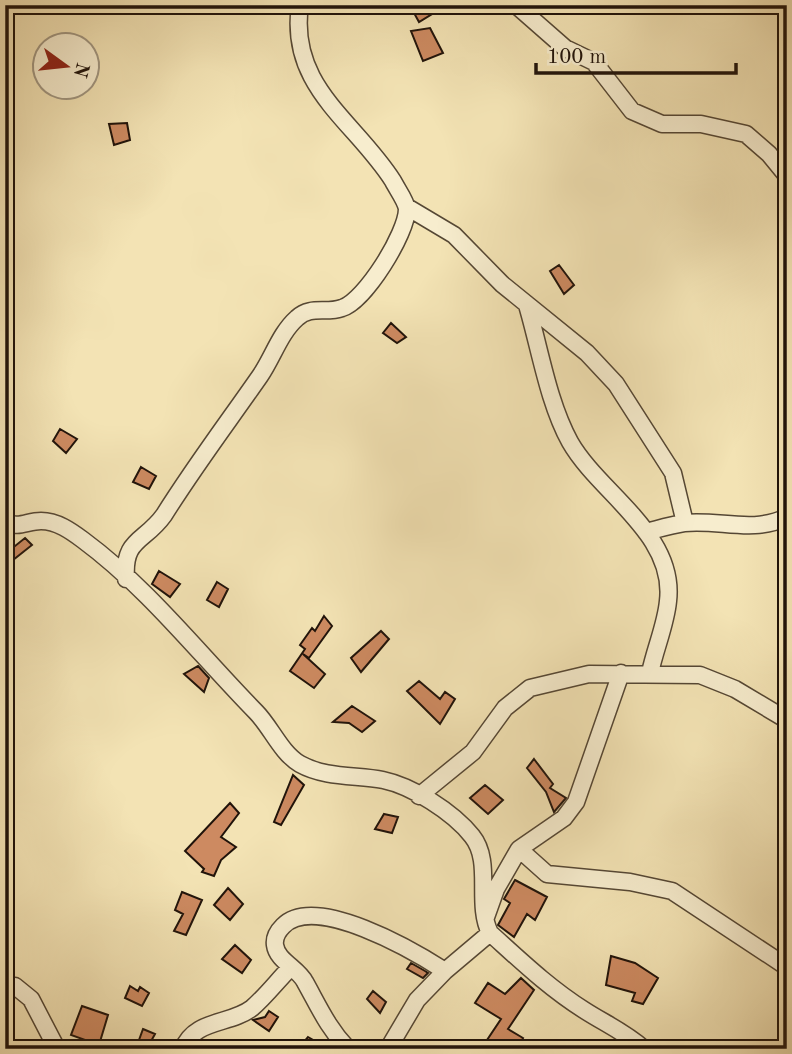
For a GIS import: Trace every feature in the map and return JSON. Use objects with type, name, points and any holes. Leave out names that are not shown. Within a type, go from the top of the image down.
[{"type":"street","points":[[300,5],[298,27],[306,64],[319,93],[382,165],[407,207],[454,235],[527,305],[587,353],[616,384],[673,473],[685,523]]},
{"type":"street","points":[[516,5],[565,48],[594,62],[632,111],[662,124],[701,124],[746,134],[787,176]]},
{"type":"street","points":[[126,579],[128,549],[156,526],[216,434],[261,374],[284,333],[298,317],[311,310],[340,309],[354,302],[404,227],[407,207]]},
{"type":"street","points":[[527,305],[555,404],[570,442],[587,466],[646,532],[669,582],[668,603],[650,673]]},
{"type":"street","points":[[646,532],[685,523],[745,528],[772,524],[787,517]]},
{"type":"street","points":[[5,522],[18,526],[39,521],[63,526],[85,541],[257,712],[299,764],[338,775],[384,780],[419,796],[458,822],[473,837],[482,872],[488,927],[547,983],[583,1010],[619,1029],[643,1049]]},
{"type":"street","points":[[388,1049],[417,1000],[488,927],[496,889],[519,849],[557,824],[576,802],[607,721],[621,673]]},
{"type":"street","points":[[419,796],[473,752],[505,708],[530,688],[589,674],[700,675],[714,679],[787,720]]},
{"type":"street","points":[[519,849],[547,874],[630,881],[672,891],[787,967]]},
{"type":"street","points":[[348,1049],[319,1014],[304,979],[278,953],[274,943],[277,932],[287,922],[313,917],[363,926],[398,942],[445,971]]},
{"type":"street","points":[[183,1049],[195,1031],[235,1019],[253,1007],[291,967]]},
{"type":"street","points":[[5,987],[15,986],[31,999],[57,1049]]},
{"type":"building","points":[[428,5],[432,14],[419,22],[414,13]]},
{"type":"building","points":[[430,28],[443,53],[423,61],[411,31]]},
{"type":"building","points":[[127,123],[130,140],[114,145],[109,124]]},
{"type":"building","points":[[559,265],[574,285],[564,294],[550,271]]},
{"type":"building","points":[[391,323],[406,337],[397,343],[383,333]]},
{"type":"building","points":[[60,429],[77,439],[66,453],[53,441]]},
{"type":"building","points":[[141,467],[156,476],[149,489],[133,482]]},
{"type":"building","points":[[25,538],[32,545],[8,564],[5,554]]},
{"type":"building","points":[[159,571],[180,584],[170,597],[152,584]]},
{"type":"building","points":[[217,582],[228,589],[219,607],[207,600]]},
{"type":"building","points":[[324,616],[332,626],[309,658],[303,654],[325,674],[314,688],[290,671],[305,649],[300,645],[312,628],[315,631]]},
{"type":"building","points":[[381,631],[389,639],[361,672],[351,658]]},
{"type":"building","points":[[198,666],[209,678],[204,692],[184,674]]},
{"type":"building","points":[[419,681],[440,699],[445,692],[455,699],[440,724],[407,691]]},
{"type":"building","points":[[352,706],[375,721],[362,732],[349,723],[333,722]]},
{"type":"building","points":[[534,759],[553,784],[550,788],[566,798],[554,812],[546,792],[527,768]]},
{"type":"building","points":[[293,775],[304,785],[281,825],[274,822]]},
{"type":"building","points":[[485,785],[503,800],[488,814],[470,798]]},
{"type":"building","points":[[230,803],[239,813],[221,837],[236,847],[221,860],[214,876],[202,872],[204,869],[185,851]]},
{"type":"building","points":[[384,814],[398,817],[392,833],[375,829]]},
{"type":"building","points":[[515,880],[547,897],[535,920],[527,914],[514,937],[498,925],[510,903],[504,899]]},
{"type":"building","points":[[228,888],[243,904],[230,920],[214,905]]},
{"type":"building","points":[[182,892],[202,900],[186,935],[174,931],[183,914],[175,910]]},
{"type":"building","points":[[235,945],[251,960],[242,973],[222,959]]},
{"type":"building","points":[[611,956],[635,963],[658,978],[643,1004],[632,1001],[635,993],[606,985]]},
{"type":"building","points":[[411,963],[428,973],[423,978],[407,969]]},
{"type":"building","points":[[521,978],[534,990],[508,1029],[523,1038],[517,1049],[481,1049],[501,1019],[475,1003],[488,983],[505,994]]},
{"type":"building","points":[[130,986],[138,991],[140,987],[149,993],[142,1006],[125,998]]},
{"type":"building","points":[[373,991],[386,1002],[380,1013],[367,999]]},
{"type":"building","points":[[82,1006],[108,1015],[99,1045],[71,1035]]},
{"type":"building","points":[[269,1011],[278,1017],[269,1031],[253,1020],[265,1017]]},
{"type":"building","points":[[143,1029],[155,1034],[150,1043],[139,1040]]},
{"type":"building","points":[[308,1037],[329,1049],[298,1049]]}]
